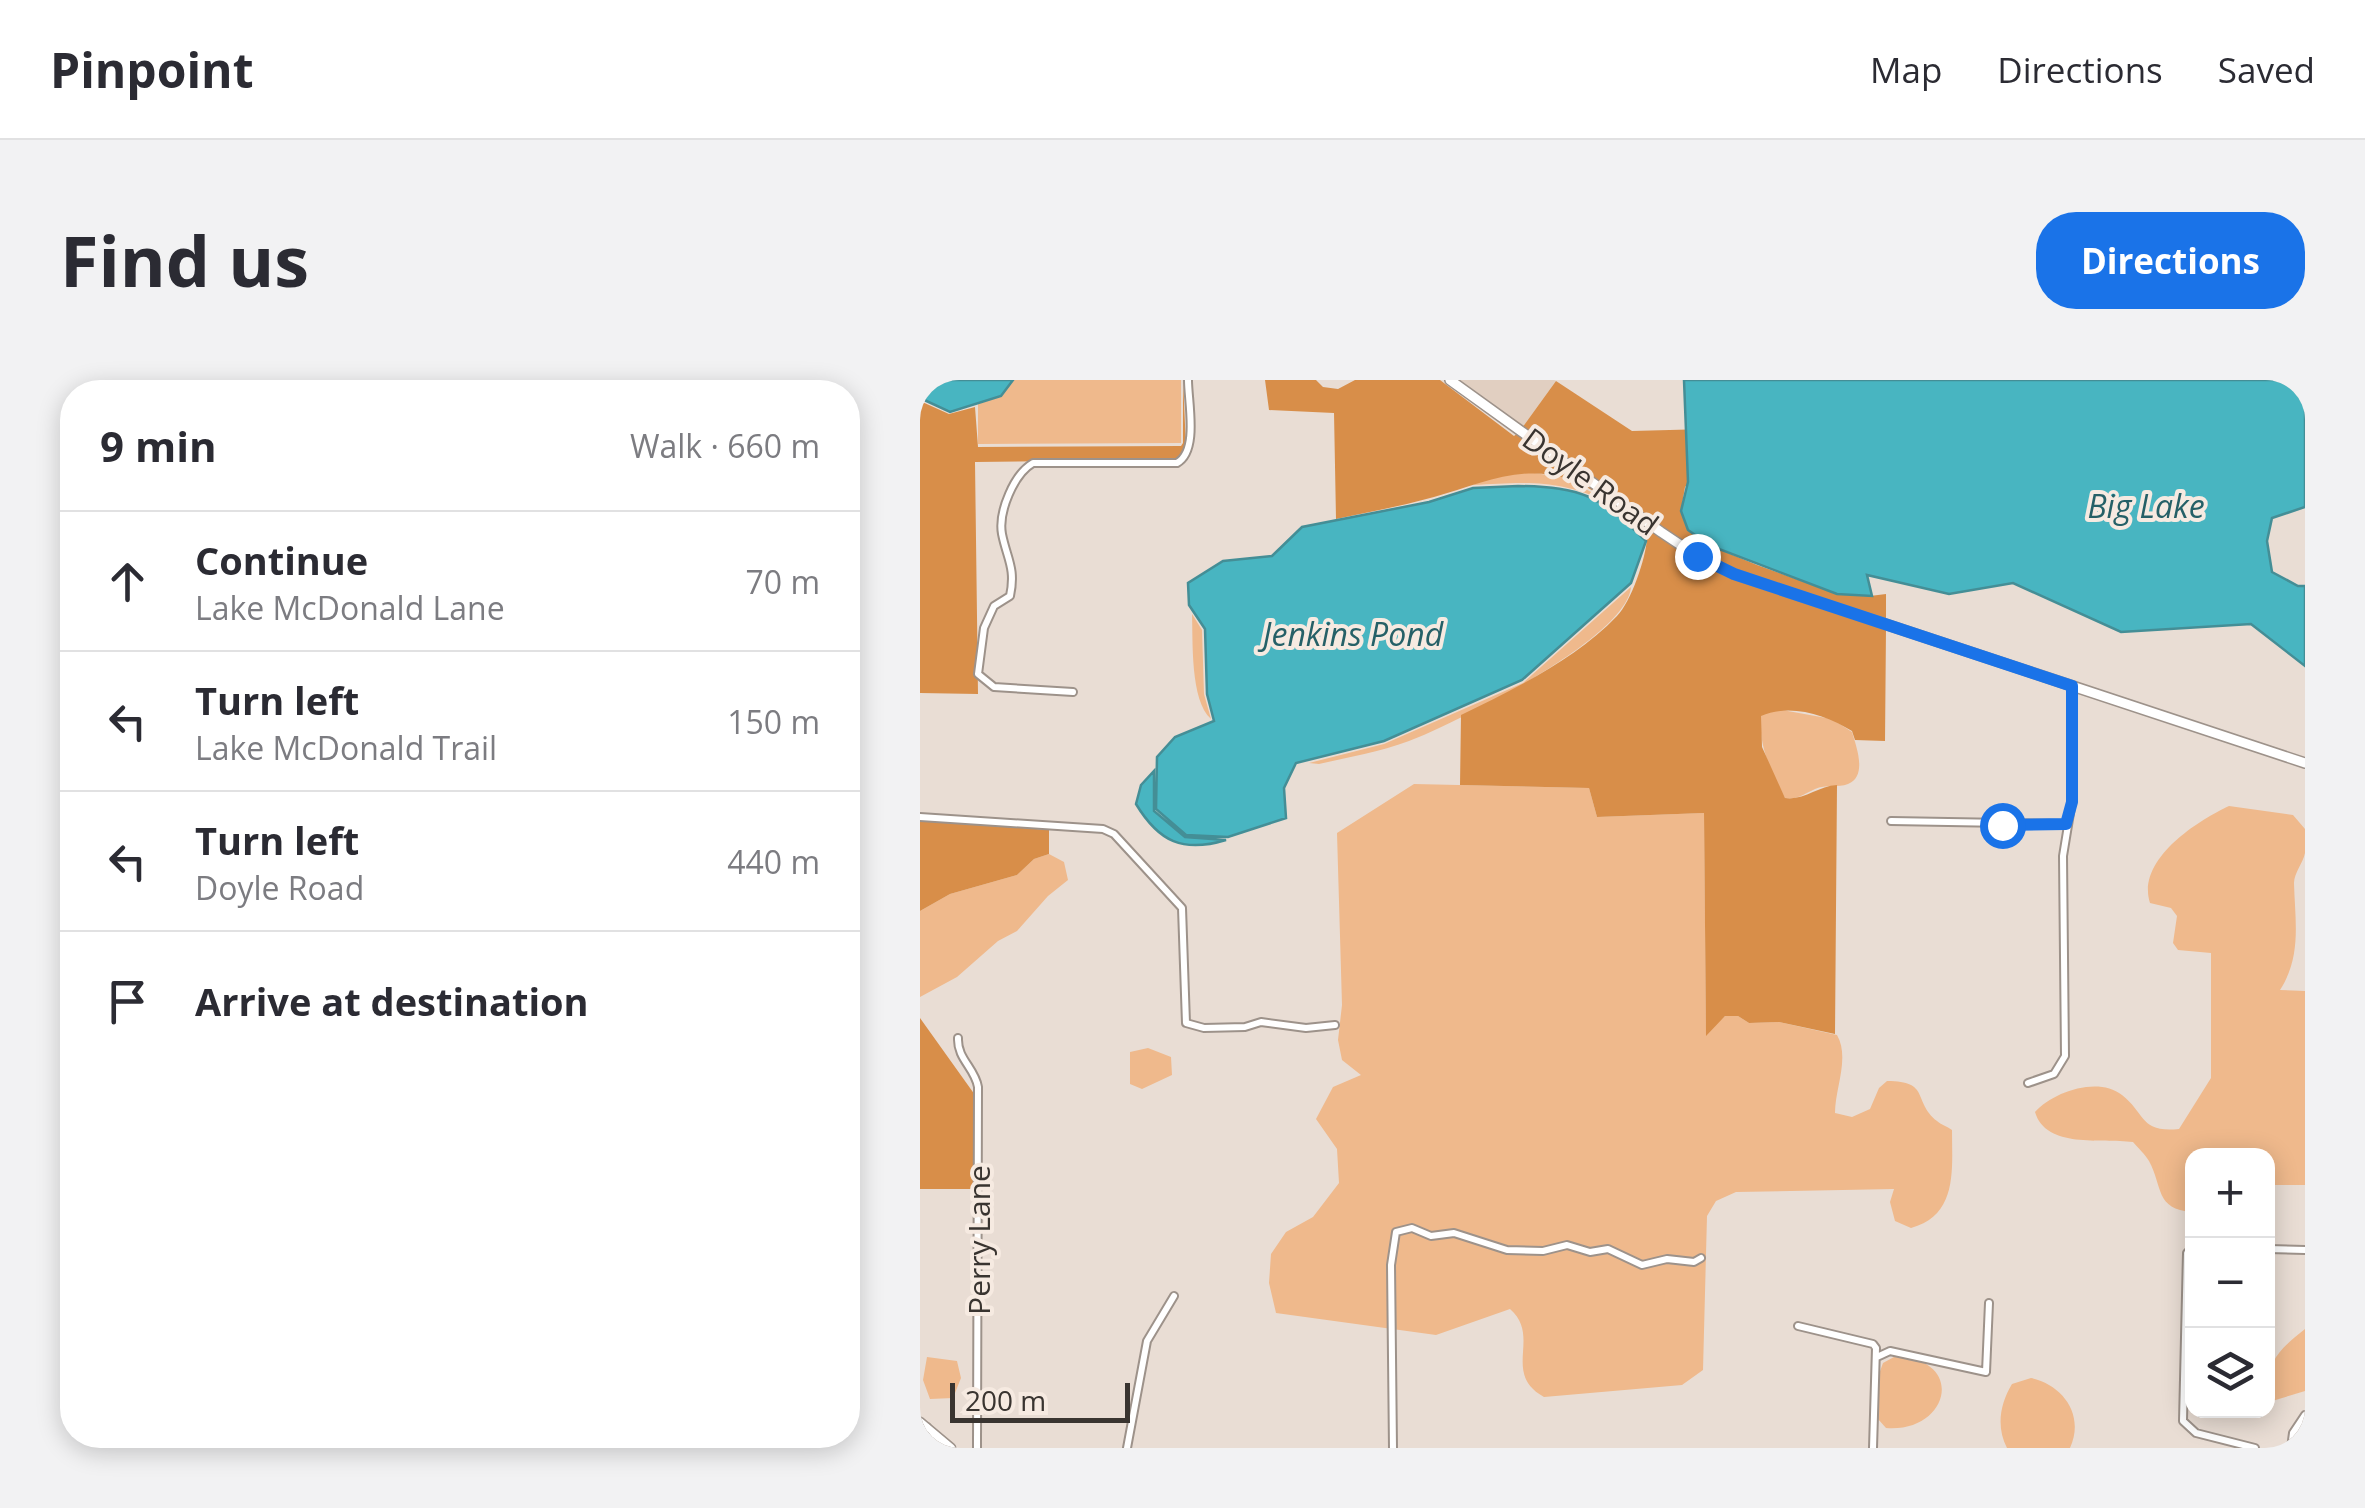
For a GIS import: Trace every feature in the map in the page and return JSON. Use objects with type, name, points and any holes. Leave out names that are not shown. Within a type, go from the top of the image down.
[{"type":"main road","name":"Doyle Road","points":[[1450,380],[1697,556],[1734,574],[2305,764]]},
{"type":"street","points":[[1072,692],[994,688],[978,674],[984,628],[994,606],[1010,596],[1013,582],[1012,562],[1002,532],[1002,516],[1012,489],[1033,463],[1177,464],[1189,448],[1188,380]]},
{"type":"street","points":[[2028,1082],[2054,1074],[2064,1056],[2063,856],[2072,802],[2072,686]]},
{"type":"street","points":[[920,817],[1103,829],[1114,834],[1182,908],[1186,1023],[1204,1028],[1244,1027],[1260,1022],[1306,1028],[1335,1026]]},
{"type":"street","points":[[1891,821],[2066,824]]},
{"type":"street","name":"Perry Lane","points":[[958,1038],[958,1052],[978,1081],[976,1448]]},
{"type":"street","points":[[1393,1448],[1391,1265],[1396,1232],[1412,1228],[1430,1236],[1454,1233],[1506,1250],[1543,1251],[1567,1245],[1590,1252],[1608,1248],[1642,1265],[1667,1259],[1694,1262],[1701,1258]]},
{"type":"street","points":[[2275,1249],[2305,1250]]},
{"type":"street","points":[[1127,1448],[1147,1341],[1174,1296]]},
{"type":"street","points":[[1877,1357],[1890,1351],[1986,1372],[1988,1304]]},
{"type":"street","points":[[2185,1321],[2182,1421],[2196,1433],[2255,1448]]},
{"type":"street","points":[[1798,1326],[1873,1344],[1877,1357],[1873,1448]]},
{"type":"street","points":[[2291,1448],[2293,1433],[2305,1415]]},
{"type":"street","points":[[920,1446],[923,1424]]},
{"type":"street","points":[[923,1424],[951,1448]]},
{"type":"shaded area","points":[[1013,380],[1181,380],[1181,443],[978,444],[978,403],[1001,396]]},
{"type":"shaded area","points":[[1183,380],[1186,447],[1176,460],[975,462],[978,694],[920,693],[920,401],[949,414],[975,407],[978,447],[1181,446]]},
{"type":"shaded area","points":[[1265,380],[1316,380],[1323,387],[1338,389],[1355,380],[1440,380],[1514,436],[1518,433],[1696,559],[1886,628],[1885,741],[1855,740],[1852,731],[1808,713],[1784,711],[1761,716],[1762,747],[1785,798],[1837,785],[1835,1034],[1779,1022],[1749,1023],[1738,1016],[1725,1016],[1706,1036],[1704,813],[1597,817],[1589,788],[1460,785],[1461,715],[1543,672],[1617,616],[1641,568],[1647,538],[1591,489],[1568,479],[1533,473],[1336,519],[1334,413],[1269,410]]},
{"type":"shaded area","points":[[1456,380],[1554,380],[1556,381],[1522,428]]},
{"type":"shaded area","points":[[1556,381],[1632,431],[1707,429],[1747,409],[1685,487],[1681,511],[1711,546],[1757,565],[1837,594],[1886,594],[1886,620],[1735,571],[1698,553],[1522,428]]},
{"type":"shaded area","points":[[1528,472],[1567,478],[1608,502],[1573,489],[1542,484],[1473,485],[1488,478]]},
{"type":"shaded area","points":[[1631,587],[1622,608],[1601,630],[1571,653],[1536,676],[1499,698],[1398,745],[1309,763],[1384,744],[1523,683]]},
{"type":"shaded area","points":[[1192,614],[1202,630],[1204,694],[1211,719],[1196,685]]},
{"type":"shaded area","points":[[1776,709],[1832,719],[1852,732],[1859,760],[1854,780],[1785,798],[1770,768],[1762,737],[1761,715]]},
{"type":"shaded area","points":[[1414,784],[1589,788],[1597,817],[1704,813],[1706,1033],[1725,1016],[1738,1016],[1749,1023],[1779,1022],[1837,1035],[1842,1063],[1835,1113],[1852,1117],[1870,1109],[1879,1088],[1887,1081],[1916,1088],[1929,1114],[1952,1130],[1949,1189],[1937,1213],[1911,1228],[1895,1221],[1890,1202],[1894,1189],[1736,1192],[1716,1201],[1707,1216],[1703,1370],[1682,1385],[1544,1397],[1525,1377],[1523,1331],[1510,1309],[1436,1335],[1276,1313],[1269,1283],[1271,1254],[1286,1232],[1313,1217],[1339,1183],[1337,1149],[1316,1119],[1333,1087],[1361,1075],[1342,1060],[1338,1040],[1342,1005],[1337,833]]},
{"type":"shaded area","points":[[2229,806],[2293,815],[2305,829],[2305,853],[2294,883],[2296,925],[2292,964],[2280,990],[2305,991],[2305,1185],[2275,1185],[2275,1148],[2185,1148],[2185,1211],[2166,1201],[2149,1161],[2133,1142],[2062,1137],[2041,1124],[2035,1112],[2064,1093],[2101,1087],[2122,1095],[2150,1125],[2179,1129],[2211,1078],[2211,953],[2178,950],[2173,943],[2177,916],[2171,908],[2150,903],[2148,887],[2160,857],[2201,821]]},
{"type":"shaded area","points":[[920,820],[1049,830],[1049,854],[1034,859],[1017,875],[950,894],[920,911]]},
{"type":"shaded area","points":[[1049,854],[1064,862],[1068,880],[1017,931],[998,941],[957,977],[920,997],[920,911],[950,894],[1017,875],[1034,859]]},
{"type":"shaded area","points":[[920,1018],[975,1095],[975,1189],[920,1189]]},
{"type":"shaded area","points":[[1148,1048],[1171,1057],[1172,1075],[1142,1089],[1130,1084],[1130,1052]]},
{"type":"shaded area","points":[[2305,1329],[2305,1391],[2275,1400],[2275,1360]]},
{"type":"shaded area","points":[[927,1357],[957,1361],[961,1378],[953,1398],[930,1399],[923,1380]]},
{"type":"shaded area","points":[[1894,1357],[1917,1360],[1933,1369],[1940,1381],[1941,1394],[1936,1408],[1925,1419],[1886,1428],[1878,1419],[1879,1374],[1883,1363]]},
{"type":"shaded area","points":[[2031,1378],[2053,1387],[2068,1403],[2075,1424],[2070,1448],[2007,1448],[2001,1424],[2005,1399],[2012,1384]]},
{"type":"water","points":[[920,380],[1013,380],[1001,396],[950,412],[920,398]]},
{"type":"water","name":"Big Lake","points":[[1684,380],[2305,380],[2305,507],[2272,518],[2267,541],[2272,572],[2305,586],[2305,666],[2251,624],[2121,632],[2013,583],[1949,594],[1867,575],[1872,596],[1837,594],[1711,546],[1688,530],[1681,511],[1688,482]]},
{"type":"water","name":"Jenkins Pond","points":[[1473,488],[1559,489],[1589,497],[1630,526],[1646,541],[1631,583],[1522,680],[1384,741],[1296,763],[1284,788],[1286,818],[1228,837],[1186,835],[1156,809],[1157,757],[1175,737],[1214,721],[1207,694],[1205,629],[1189,605],[1188,583],[1223,561],[1272,556],[1302,527],[1429,502]]},
{"type":"water","points":[[1154,771],[1154,811],[1185,837],[1226,840],[1197,845],[1163,836],[1136,804],[1141,785]]},
{"type":"route","points":[[1697,556],[1734,574],[2072,686],[2071,815],[2066,824],[2002,825]]}]
